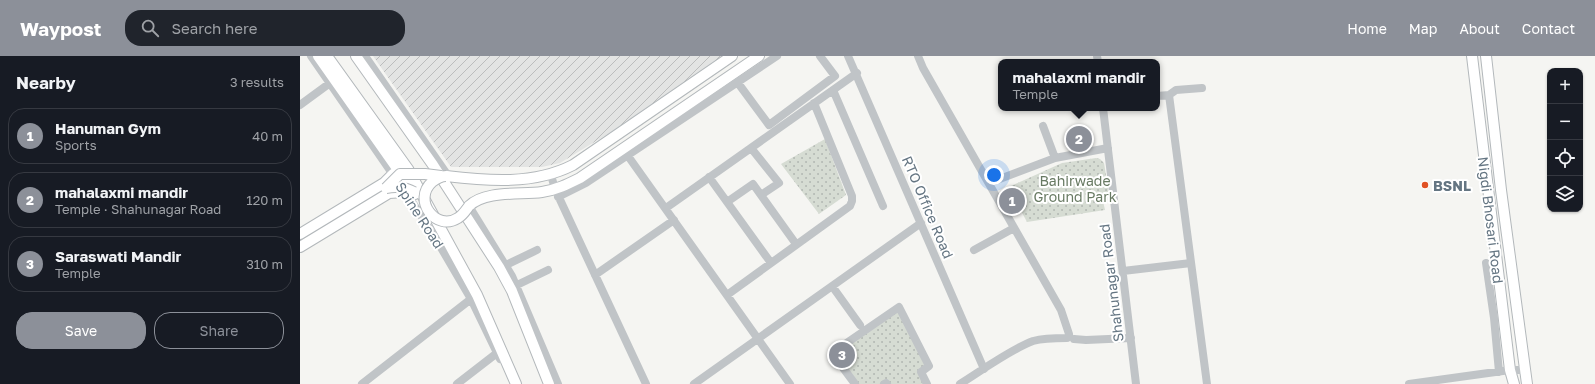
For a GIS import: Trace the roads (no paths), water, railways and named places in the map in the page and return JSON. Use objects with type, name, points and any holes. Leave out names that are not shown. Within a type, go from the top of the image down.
[{"type":"main road","points":[[318,56],[409,192]]},
{"type":"main road","name":"Spine Road","points":[[327,56],[408,169],[474,297],[516,384]]},
{"type":"main road","points":[[356,56],[433,166],[502,274],[512,291],[549,384]]},
{"type":"main road","points":[[300,234],[397,174],[425,174],[475,179],[507,180],[551,175],[573,166],[732,56]]},
{"type":"main road","points":[[300,240],[386,188],[396,186],[408,189],[409,192],[432,216],[439,220],[447,221],[462,215],[475,201],[485,197],[543,192],[557,193],[625,152],[758,56]]},
{"type":"main road","name":"Nigdi Bhosari Road","points":[[1472,56],[1499,280],[1499,317],[1514,384]]},
{"type":"main road","name":"Nigdi Bhosari Road","points":[[1486,56],[1524,370],[1527,384]]},
{"type":"main road","points":[[386,188],[397,174]]},
{"type":"main road","points":[[427,210],[424,198],[426,190],[430,183],[445,176]]},
{"type":"main road","points":[[300,247],[389,193],[409,192]]},
{"type":"main road","points":[[439,220],[468,266],[482,292],[522,384]]},
{"type":"street","name":"Spine Road","points":[[311,56],[397,174]]},
{"type":"street","points":[[365,56],[445,176]]},
{"type":"street","points":[[777,56],[738,83],[625,152],[790,384]]},
{"type":"street","points":[[738,83],[769,125],[835,76],[820,56]]},
{"type":"street","name":"RTO Office Road","points":[[848,56],[857,73],[984,370]]},
{"type":"street","points":[[918,56],[923,68],[1061,310],[1070,337]]},
{"type":"street","points":[[666,208],[857,73]]},
{"type":"street","points":[[300,105],[330,83]]},
{"type":"street","points":[[1160,96],[1169,95],[1176,90],[1202,88]]},
{"type":"street","points":[[833,90],[883,206]]},
{"type":"street","points":[[1169,95],[1207,384]]},
{"type":"street","points":[[727,295],[850,206],[852,202],[852,196],[814,103]]},
{"type":"street","name":"Shahunagar Road","points":[[1103,111],[1136,384]]},
{"type":"street","points":[[1043,126],[1055,158]]},
{"type":"street","points":[[751,148],[779,183],[761,195]]},
{"type":"street","points":[[989,183],[1055,158],[1108,148]]},
{"type":"street","points":[[551,175],[557,193],[646,384]]},
{"type":"street","points":[[709,177],[771,263]]},
{"type":"street","points":[[727,202],[753,184],[796,244]]},
{"type":"street","name":"Spine Road","points":[[409,192],[433,234],[474,297],[511,384]]},
{"type":"street","points":[[469,206],[506,265],[558,384]]},
{"type":"street","points":[[595,274],[674,220]]},
{"type":"street","points":[[694,384],[921,223]]},
{"type":"street","points":[[974,250],[1014,228]]},
{"type":"street","points":[[506,265],[537,250]]},
{"type":"street","points":[[1486,263],[1488,281],[1499,317],[1499,372]]},
{"type":"street","points":[[1123,271],[1191,264]]},
{"type":"street","points":[[516,285],[548,270]]},
{"type":"street","points":[[1488,281],[1499,280]]},
{"type":"street","points":[[832,286],[860,325]]},
{"type":"street","points":[[362,384],[474,297]]},
{"type":"street","points":[[855,384],[832,353],[898,306],[929,366],[921,372],[927,384]]},
{"type":"street","points":[[960,384],[1022,345],[1034,341],[1047,338],[1070,337],[1086,340],[1131,338]]},
{"type":"street","points":[[457,384],[497,353]]},
{"type":"street","points":[[1409,384],[1510,370],[1524,370]]},
{"type":"place","name":"mahalaxmi mandir","points":[[1079,139]]},
{"type":"place","name":"BSNL","points":[[1425,185]]},
{"type":"place","name":"Hanuman Gym","points":[[1012,201]]},
{"type":"place","name":"Saraswati Mandir","points":[[842,355]]},
{"type":"park label","name":"Bahirwade Ground Park","points":[[1075,188]]}]
